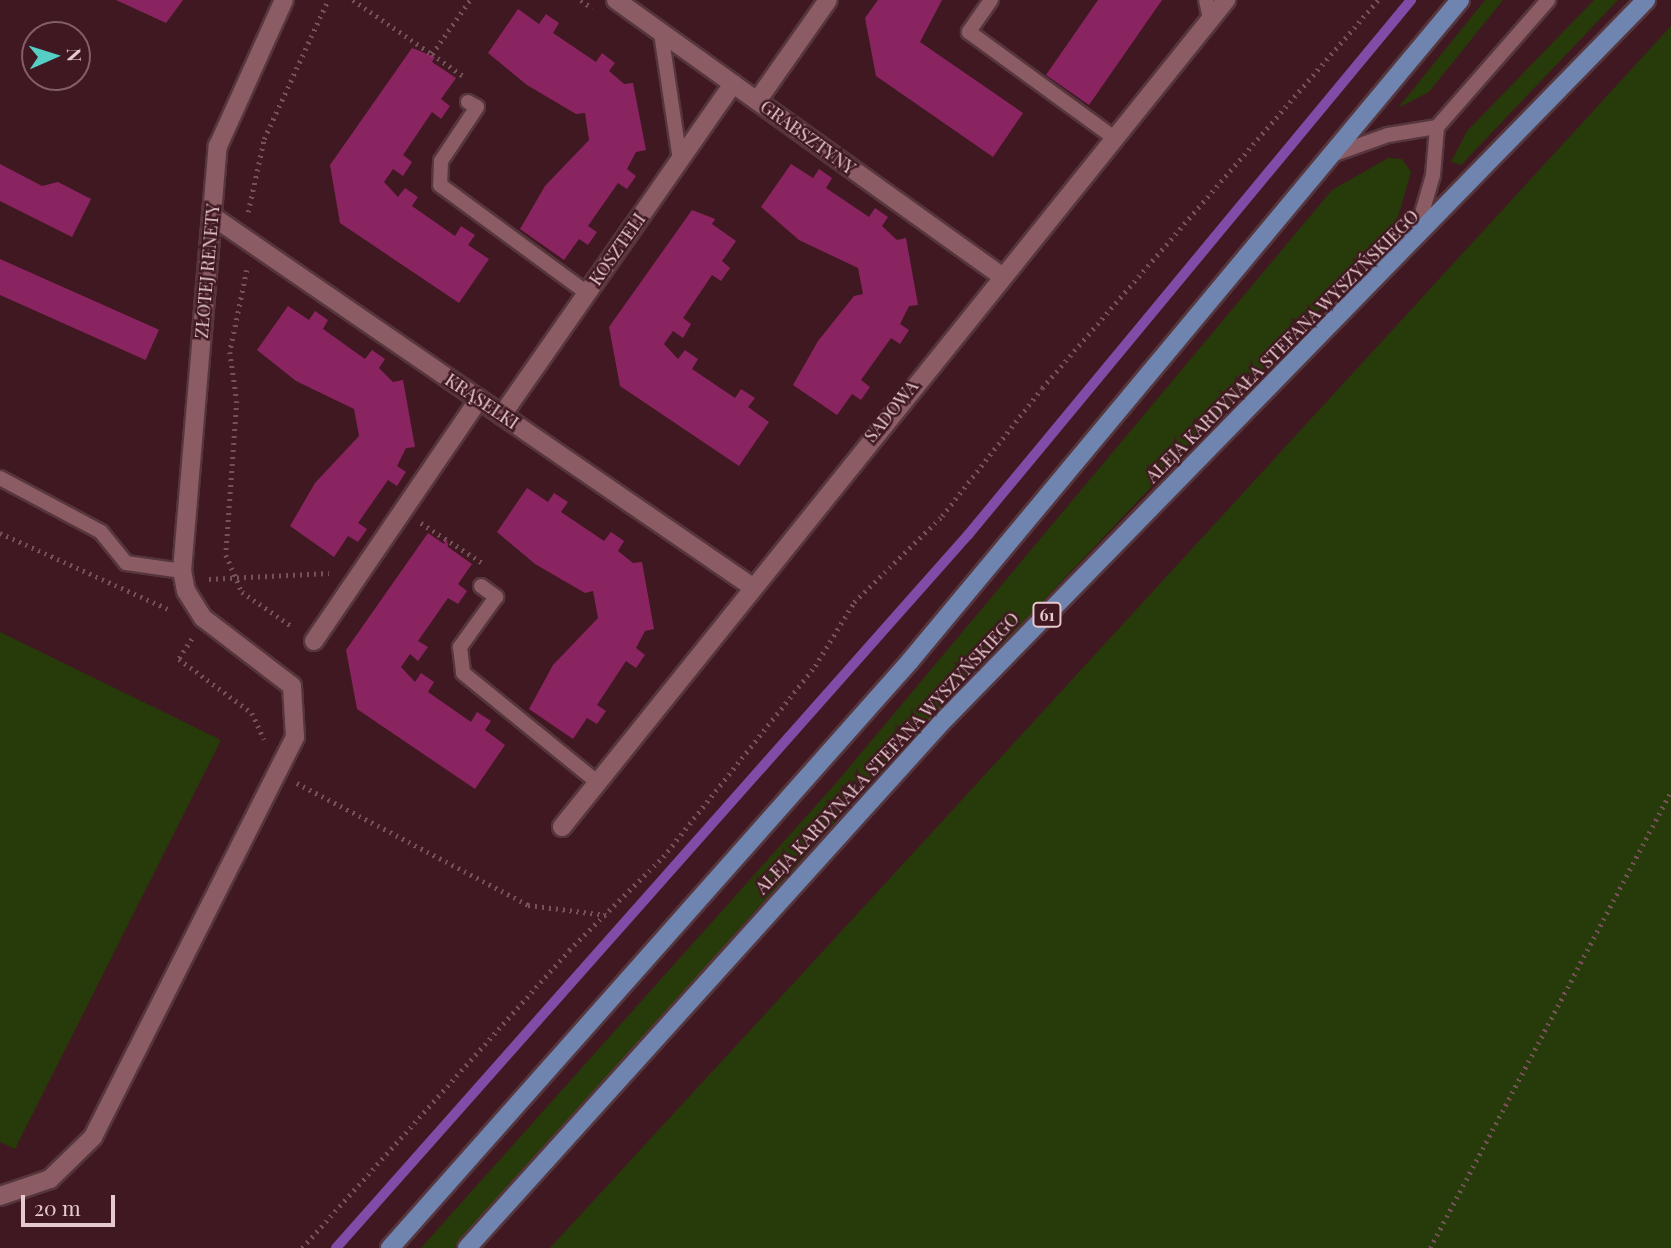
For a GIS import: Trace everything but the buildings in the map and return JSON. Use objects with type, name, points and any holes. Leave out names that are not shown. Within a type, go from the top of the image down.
[{"type":"main road","points":[[390,1248],[910,661],[1460,0]]},
{"type":"main road","name":"ALEJA KARDYNAŁA STEFANA WYSZYŃSKIEGO","points":[[467,1248],[903,762],[1414,242],[1646,0]]},
{"type":"street","name":"ZŁOTEJ RENETY","points":[[183,564],[221,136],[284,0]]},
{"type":"street","name":"GRABSZTYNY","points":[[616,0],[1000,275]]},
{"type":"street","points":[[757,101],[828,0]]},
{"type":"street","name":"SADOWA","points":[[562,827],[1000,275],[1226,0]]},
{"type":"street","name":"KOSZTELI","points":[[502,415],[733,84]]},
{"type":"street","name":"KRĄSELKI","points":[[212,216],[751,586]]},
{"type":"street","points":[[314,641],[479,399]]},
{"type":"street","points":[[0,1196],[50,1179],[93,1137],[295,737],[292,686],[203,618],[186,591],[183,564]]},
{"type":"lane","points":[[991,0],[969,32],[1113,137]]},
{"type":"lane","points":[[1206,0],[1210,19]]},
{"type":"lane","points":[[1414,242],[1433,175],[1437,127],[1548,0]]},
{"type":"lane","points":[[661,33],[680,160]]},
{"type":"lane","points":[[468,102],[477,107],[441,161],[440,185],[587,293]]},
{"type":"lane","points":[[1332,155],[1388,135],[1437,127]]},
{"type":"lane","points":[[0,478],[101,532],[126,563],[183,564]]},
{"type":"lane","points":[[481,586],[496,597],[460,648],[463,673],[597,782]]},
{"type":"path","points":[[314,641],[242,592],[226,555],[237,401],[230,352],[247,287],[248,241],[264,139],[328,0]]},
{"type":"path","points":[[354,0],[478,87],[468,102]]},
{"type":"path","points":[[432,54],[470,0]]},
{"type":"path","points":[[302,1248],[607,915],[770,725],[860,595],[942,516],[1042,388],[1378,0]]},
{"type":"path","points":[[403,511],[485,565],[481,586]]},
{"type":"path","points":[[0,533],[180,612]]},
{"type":"path","points":[[217,578],[362,571]]},
{"type":"path","points":[[190,628],[194,635],[179,659],[245,707]]},
{"type":"path","points":[[277,774],[528,905],[607,915]]},
{"type":"path","points":[[1430,1248],[1671,791]]},
{"type":"green space","points":[[1485,0],[1503,0],[1429,92],[1398,108]]},
{"type":"green space","points":[[1594,0],[1618,0],[1461,165],[1451,162],[1467,131]]},
{"type":"green space","points":[[1671,26],[1671,1248],[550,1248],[904,863]]},
{"type":"green space","points":[[1388,158],[1402,159],[1411,172],[1394,231],[857,797],[455,1248],[421,1248],[836,783],[1332,190]]},
{"type":"green space","points":[[0,632],[221,740],[15,1149],[0,1142]]},
{"type":"waterway","points":[[336,1248],[968,535],[1411,0]]}]
